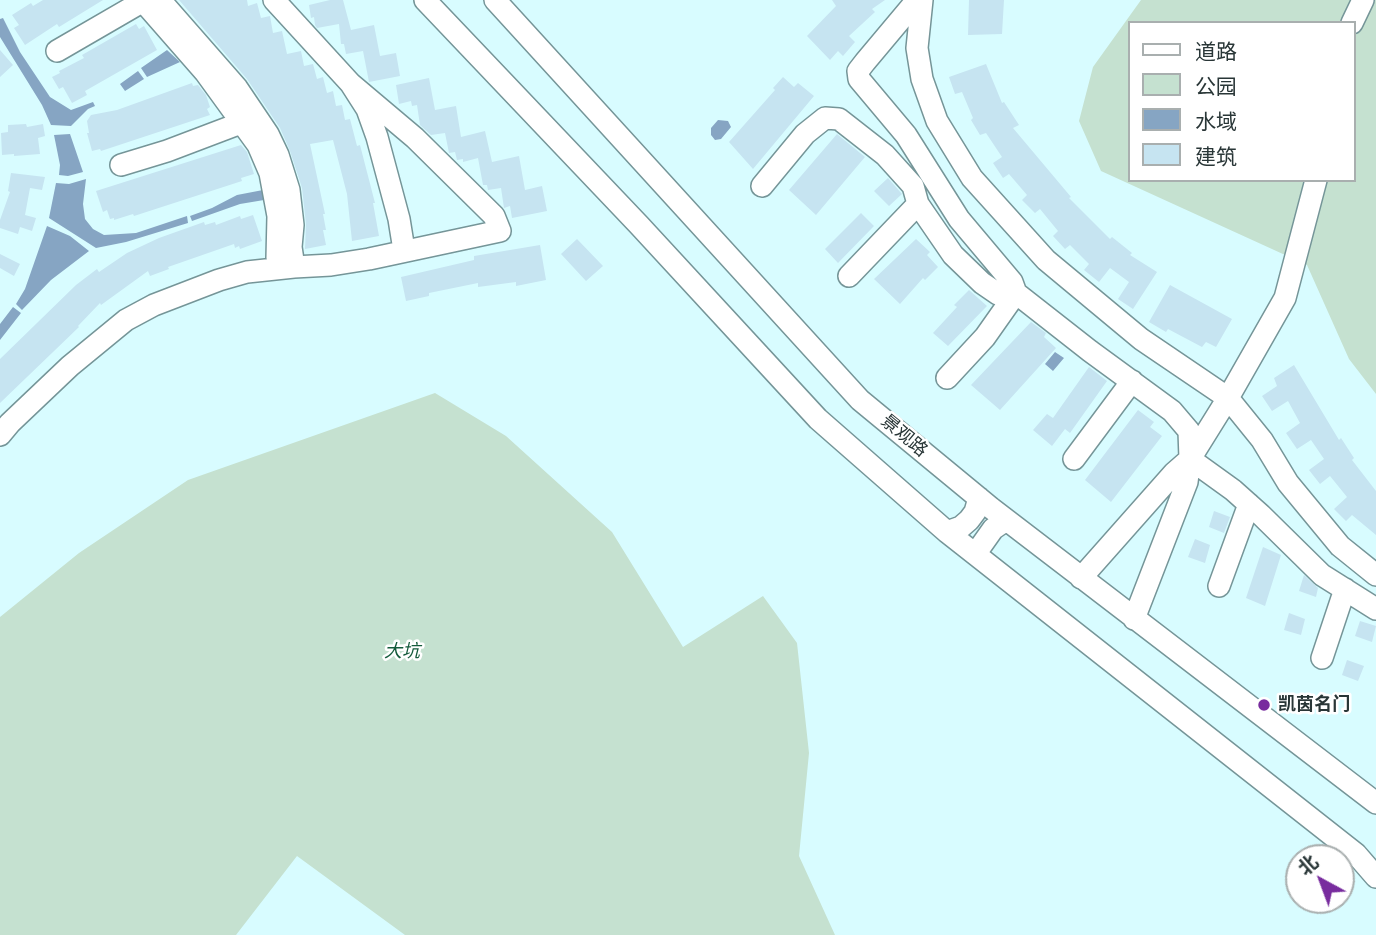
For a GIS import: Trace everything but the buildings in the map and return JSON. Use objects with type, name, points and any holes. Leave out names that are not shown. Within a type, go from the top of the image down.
[{"type":"street","points":[[57,51],[148,0],[237,88],[249,120],[268,134],[289,190],[293,225],[291,247],[285,267]]},
{"type":"street","points":[[0,435],[70,366],[126,320],[154,305],[247,272],[331,265],[462,241],[500,231],[494,216],[415,138],[351,84],[274,0]]},
{"type":"street","points":[[425,0],[639,225],[818,419],[947,532],[1356,854],[1376,877]]},
{"type":"street","name":"景观路","points":[[495,0],[860,400],[979,499],[1376,803]]},
{"type":"street","points":[[917,0],[858,71],[859,79],[906,135],[959,219],[1012,282],[1016,293],[1172,411],[1184,423],[1191,440],[1187,482],[1134,619]]},
{"type":"street","points":[[922,0],[917,48],[922,79],[937,121],[972,178],[1046,260],[1141,339],[1228,398],[1262,440],[1288,483],[1340,546],[1376,575]]},
{"type":"street","points":[[1353,21],[1363,0]]},
{"type":"street","points":[[883,40],[917,48]]},
{"type":"street","points":[[351,84],[367,109],[377,137],[400,219],[404,250]]},
{"type":"street","points":[[762,186],[805,134],[825,118],[839,119],[862,135],[913,186],[918,204],[953,254],[982,283],[1004,296],[1016,293]]},
{"type":"street","points":[[121,165],[249,120]]},
{"type":"street","points":[[1081,578],[1174,473],[1190,459],[1228,398],[1285,298],[1315,182]]},
{"type":"street","points":[[849,276],[918,204]]},
{"type":"street","points":[[947,378],[985,337],[1016,293]]},
{"type":"street","points":[[1074,459],[1132,381]]},
{"type":"street","points":[[1190,459],[1249,504],[1322,575],[1376,609]]},
{"type":"street","points":[[947,532],[961,527],[969,520],[979,499]]},
{"type":"street","points":[[1219,586],[1249,504]]},
{"type":"street","points":[[976,554],[993,529],[1006,520]]},
{"type":"street","points":[[1321,658],[1345,589]]},
{"type":"green space","points":[[1141,0],[1376,0],[1376,394],[1349,359],[1307,265],[1101,171],[1079,121],[1093,67]]},
{"type":"green space","name":"大坑","points":[[435,393],[506,436],[612,532],[683,647],[763,596],[797,643],[809,753],[799,856],[835,935],[405,935],[297,856],[236,935],[0,935],[0,617],[79,553],[188,480]]},
{"type":"water","points":[[3,18],[20,52],[50,97],[71,110],[93,102],[95,106],[88,109],[71,126],[51,125],[42,105],[0,37],[0,19]]},
{"type":"water","points":[[167,50],[180,62],[147,77],[141,68]]},
{"type":"water","points":[[138,71],[144,79],[125,91],[120,84]]},
{"type":"water","points":[[718,120],[728,121],[731,127],[721,139],[715,140],[711,135],[711,128]]},
{"type":"water","points":[[70,134],[83,172],[68,176],[59,175],[60,165],[54,135]]},
{"type":"water","points":[[86,179],[83,204],[85,219],[93,229],[104,235],[136,233],[187,216],[188,223],[96,248],[49,218],[56,183],[69,184]]},
{"type":"water","points":[[263,190],[264,200],[240,204],[192,221],[190,216],[237,195]]},
{"type":"water","points":[[47,226],[70,236],[89,251],[51,280],[22,310],[16,304],[25,289]]},
{"type":"water","points":[[13,307],[21,313],[0,340],[0,324]]},
{"type":"water","points":[[1055,352],[1064,358],[1053,371],[1045,364]]},
{"type":"place","name":"凯茵名门","points":[[1264,705]]}]
